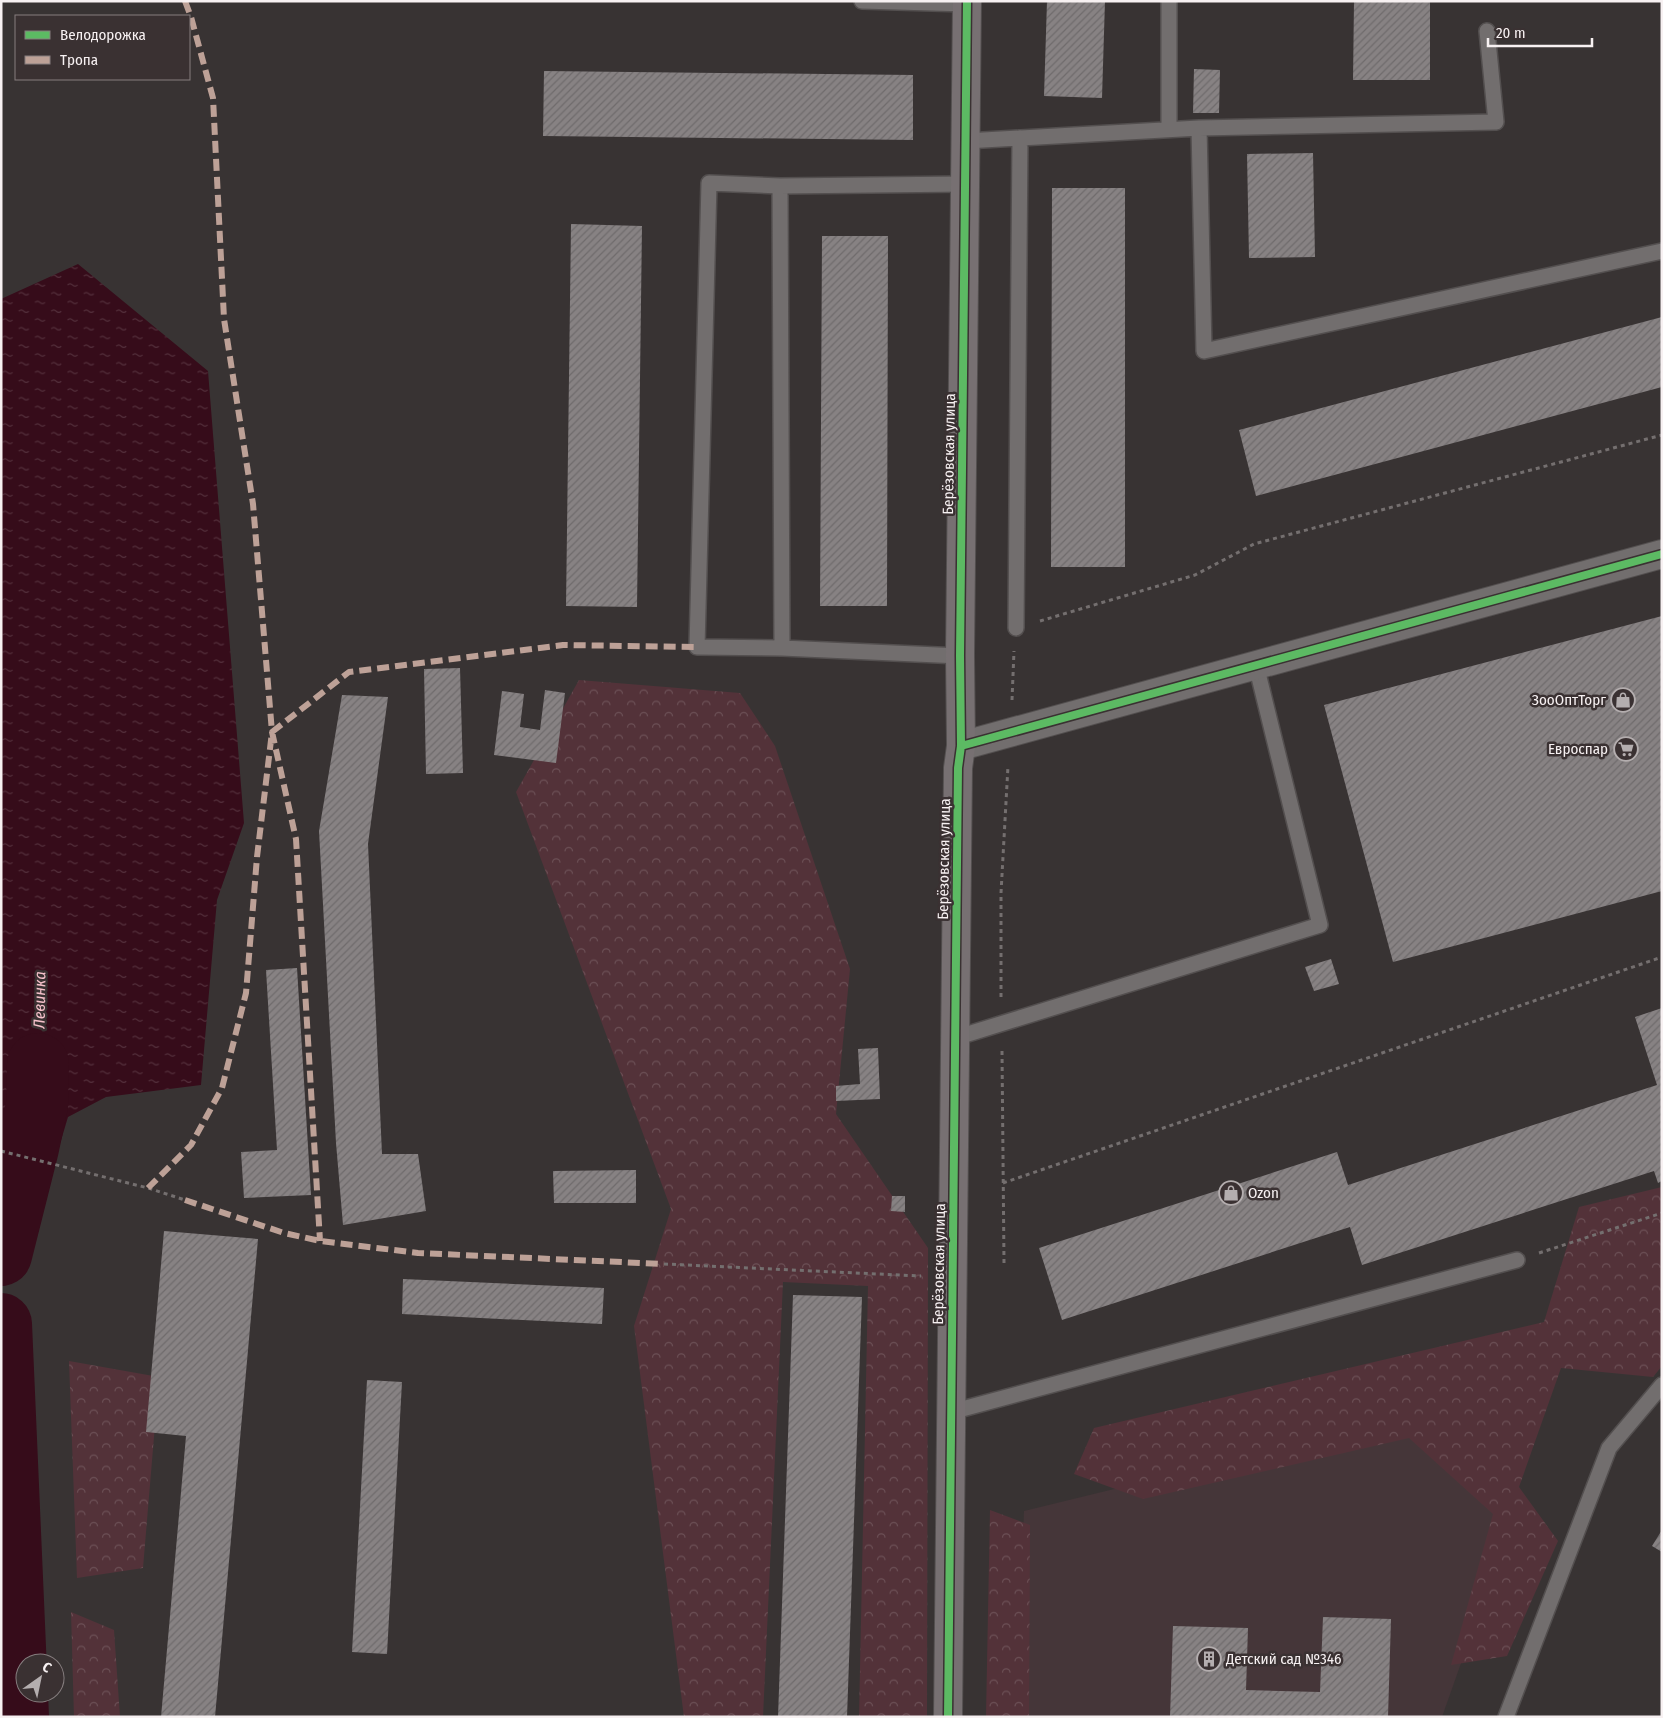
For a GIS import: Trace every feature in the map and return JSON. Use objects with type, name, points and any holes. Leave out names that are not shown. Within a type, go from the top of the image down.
[{"type":"street","name":"Берёзовская улица","points":[[948,1717],[958,768],[961,746],[960,656],[968,3]]},
{"type":"street","points":[[961,746],[1662,554]]},
{"type":"lane","points":[[862,1],[968,3]]},
{"type":"lane","points":[[1169,1],[1169,129]]},
{"type":"lane","points":[[966,141],[1169,129],[1496,122],[1488,31]]},
{"type":"lane","points":[[1199,128],[1204,351],[1662,251]]},
{"type":"lane","points":[[1016,628],[1020,138]]},
{"type":"lane","points":[[960,656],[782,648],[697,647],[709,183],[780,186],[966,184]]},
{"type":"lane","points":[[780,186],[782,648]]},
{"type":"lane","points":[[955,1038],[1320,925],[1256,666]]},
{"type":"lane","points":[[951,1412],[1517,1260]]},
{"type":"lane","points":[[1506,1717],[1609,1448],[1662,1385]]},
{"type":"path","points":[[1004,1263],[1001,893],[1016,628],[1195,575],[1254,544],[1662,435]]},
{"type":"path","points":[[1003,1182],[1662,957]]},
{"type":"path","points":[[3,1152],[148,1188],[185,1200]]},
{"type":"path","points":[[1517,1260],[1662,1212]]},
{"type":"path","points":[[664,1264],[953,1278]]},
{"type":"shaded area","points":[[1418,1415],[1518,1502],[1442,1717],[1016,1717],[1024,1511]]},
{"type":"green space","points":[[579,680],[740,693],[775,746],[850,969],[836,1114],[928,1248],[927,1717],[859,1717],[868,1286],[783,1282],[763,1717],[684,1717],[634,1326],[671,1209],[516,792]]},
{"type":"green space","points":[[1662,1187],[1662,1366],[1653,1377],[1561,1368],[1519,1487],[1558,1541],[1507,1656],[1451,1665],[1493,1514],[1409,1438],[1143,1499],[1074,1474],[1094,1428],[1544,1322],[1579,1207]]},
{"type":"green space","points":[[69,1361],[159,1377],[143,1568],[77,1578]]},
{"type":"green space","points":[[990,1510],[1030,1525],[1029,1717],[986,1717]]},
{"type":"green space","points":[[71,1612],[114,1630],[120,1717],[74,1717]]},
{"type":"water","points":[[78,264],[208,371],[244,823],[217,900],[201,1085],[106,1097],[68,1117],[57,1154],[28,1148],[1,1133],[1,299]]},
{"type":"building","points":[[1047,1],[1105,1],[1102,98],[1044,96]]},
{"type":"building","points":[[1354,1],[1430,1],[1430,80],[1353,80]]},
{"type":"building","points":[[1194,69],[1220,70],[1219,113],[1193,113]]},
{"type":"building","points":[[544,71],[913,75],[913,140],[543,136]]},
{"type":"building","points":[[1313,153],[1315,257],[1249,258],[1247,154]]},
{"type":"building","points":[[1052,188],[1125,188],[1125,567],[1051,567]]},
{"type":"building","points":[[571,224],[642,226],[637,607],[566,606]]},
{"type":"building","points":[[822,236],[888,236],[887,606],[820,606]]},
{"type":"building","points":[[1662,317],[1662,387],[1256,496],[1239,430]]},
{"type":"building","points":[[1662,616],[1662,891],[1393,962],[1324,705]]},
{"type":"building","points":[[460,668],[463,773],[426,774],[424,669]]},
{"type":"building","points":[[545,690],[565,693],[556,763],[494,755],[502,691],[524,694],[520,727],[540,730]]},
{"type":"building","points":[[342,695],[388,697],[368,844],[382,1154],[418,1154],[426,1211],[343,1225],[336,1143],[319,831]]},
{"type":"building","points":[[1331,959],[1339,984],[1314,991],[1305,967]]},
{"type":"building","points":[[297,968],[311,1195],[244,1198],[241,1152],[277,1150],[266,970]]},
{"type":"building","points":[[1662,1008],[1662,1181],[1658,1183],[1654,1171],[1362,1265],[1350,1227],[1062,1320],[1039,1248],[1337,1152],[1348,1185],[1657,1085],[1635,1017]]},
{"type":"building","points":[[878,1048],[880,1099],[836,1101],[836,1086],[860,1084],[858,1049]]},
{"type":"building","points":[[636,1170],[636,1203],[554,1203],[553,1171]]},
{"type":"building","points":[[892,1196],[905,1196],[905,1212],[891,1211]]},
{"type":"building","points":[[164,1231],[258,1239],[215,1717],[161,1717],[186,1436],[146,1432]]},
{"type":"building","points":[[403,1279],[604,1288],[602,1324],[402,1314]]},
{"type":"building","points":[[793,1295],[862,1297],[847,1717],[778,1717]]},
{"type":"building","points":[[367,1380],[402,1382],[387,1654],[352,1652]]},
{"type":"building","points":[[1662,1530],[1662,1552],[1652,1546]]},
{"type":"building","name":"Детский сад №346","points":[[1323,1617],[1391,1619],[1388,1717],[1170,1717],[1173,1626],[1248,1628],[1246,1690],[1320,1692]]},
{"type":"waterway","name":"Левинка","points":[[1,1255],[37,1105],[38,1064]]},
{"type":"waterway","name":"Левинка","points":[[1,1324],[18,1717]]},
{"type":"marked path","points":[[185,1],[213,98],[224,319],[253,504],[272,732],[296,839],[320,1241]]},
{"type":"marked path","points":[[148,1188],[191,1145],[222,1088],[246,993],[257,857],[272,732],[349,672],[563,645],[697,647]]},
{"type":"marked path","points":[[185,1200],[284,1233],[320,1241],[418,1253],[664,1264]]},
{"type":"cycle path","points":[[948,1717],[958,768],[961,746],[960,656],[967,1]]},
{"type":"cycle path","points":[[961,746],[1662,554]]},
{"type":"place","name":"ЗооОптТорг","points":[[1623,700]]},
{"type":"place","name":"Евроспар","points":[[1626,749]]},
{"type":"place","name":"Ozon","points":[[1231,1193]]},
{"type":"place","name":"Детский сад №346","points":[[1209,1659]]}]
